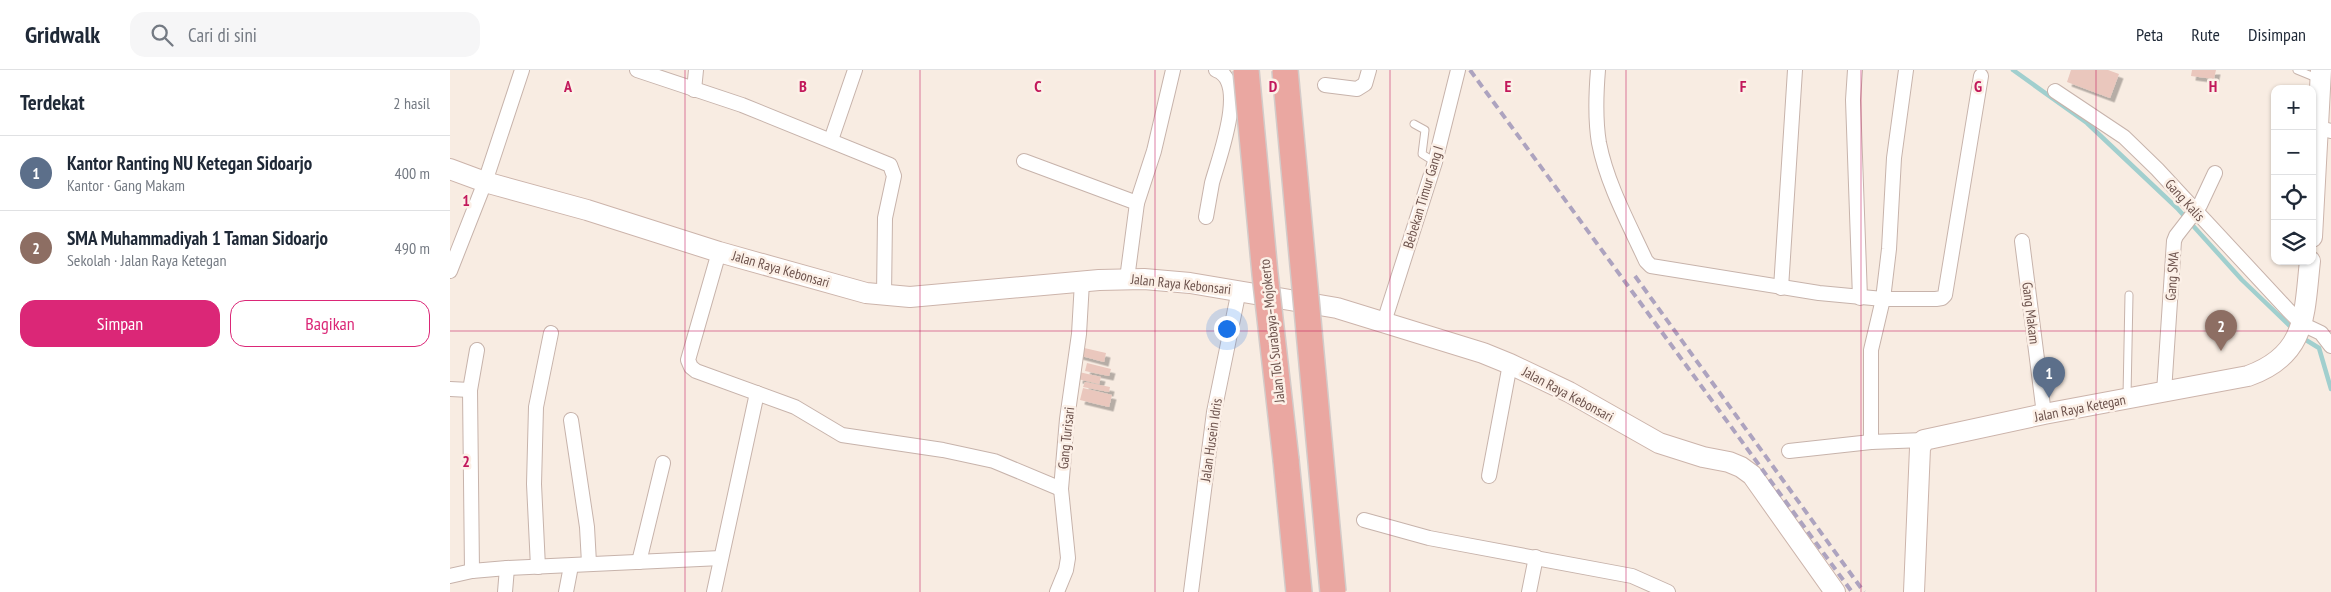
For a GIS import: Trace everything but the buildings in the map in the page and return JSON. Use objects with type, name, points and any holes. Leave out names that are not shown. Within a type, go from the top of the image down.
[{"type":"highway","name":"Jalan Tol Surabaya–Mojokerto","points":[[1246,70],[1299,592]]},
{"type":"highway","points":[[1285,70],[1333,592]]},
{"type":"main road","points":[[2314,220],[2325,130],[2321,75]]},
{"type":"main road","name":"Jalan Raya Kebonsari","points":[[450,169],[485,182],[587,210],[719,252],[866,294],[910,297],[1127,279],[1190,283],[1239,290],[1337,308],[1384,322],[1510,364],[1569,392],[1659,443],[1741,467],[1752,475],[1835,592]]},
{"type":"main road","name":"Jalan Raya Ketegan","points":[[1924,440],[2044,414],[2261,372],[2282,358],[2299,332],[2309,265]]},
{"type":"main road","points":[[1914,592],[1920,448],[1924,440]]},
{"type":"street","points":[[450,271],[485,182],[522,70]]},
{"type":"street","points":[[637,70],[742,105],[890,165],[894,176],[884,234],[884,296]]},
{"type":"street","points":[[694,90],[696,70]]},
{"type":"street","points":[[831,140],[856,70]]},
{"type":"street","points":[[1127,279],[1137,203],[1154,150],[1173,70]]},
{"type":"street","points":[[1206,218],[1212,184],[1228,128],[1231,109],[1226,77],[1216,70]]},
{"type":"street","points":[[1325,85],[1358,89],[1365,84],[1368,70]]},
{"type":"street","name":"Bebekan Timur Gang I","points":[[1384,322],[1435,162],[1458,70]]},
{"type":"street","points":[[1598,70],[1596,95],[1599,143],[1613,185],[1646,261],[1651,266],[1659,269],[1710,274],[1781,288],[1883,299],[1936,299],[1942,298],[1945,295],[1981,76]]},
{"type":"street","points":[[1781,288],[1795,70]]},
{"type":"street","points":[[1855,70],[1853,100],[1860,298]]},
{"type":"street","points":[[1871,442],[1871,350],[1883,299],[1889,249],[1894,158],[1906,70]]},
{"type":"street","name":"Gang Kalis","points":[[2055,91],[2124,137],[2157,169],[2189,220],[2299,332],[2321,333],[2331,346]]},
{"type":"street","points":[[1024,162],[1137,203]]},
{"type":"street","name":"Gang SMA","points":[[2164,392],[2174,241],[2189,220],[2215,173]]},
{"type":"street","name":"Gang Makam","points":[[2022,242],[2044,414]]},
{"type":"street","points":[[719,252],[688,360],[696,371],[795,407],[842,435],[943,450],[994,461],[1061,489]]},
{"type":"street","name":"Gang Turisari","points":[[1057,592],[1066,570],[1068,558],[1061,489],[1067,419],[1080,334],[1082,282]]},
{"type":"street","name":"Jalan Husein Idris","points":[[1191,592],[1214,412],[1239,290]]},
{"type":"street","points":[[538,567],[534,484],[536,407],[551,333]]},
{"type":"street","points":[[472,571],[470,390],[477,350]]},
{"type":"street","points":[[1489,476],[1510,364]]},
{"type":"street","points":[[450,389],[470,390]]},
{"type":"street","points":[[714,592],[757,393]]},
{"type":"street","points":[[571,420],[587,527],[590,563]]},
{"type":"street","points":[[1789,451],[1871,442],[1924,440]]},
{"type":"street","points":[[639,562],[664,464]]},
{"type":"street","points":[[1364,520],[1428,538],[1632,576],[1668,592]]},
{"type":"street","points":[[1529,592],[1536,557]]},
{"type":"street","points":[[450,576],[472,571],[507,568],[721,558]]},
{"type":"street","points":[[566,592],[571,566]]},
{"type":"street","points":[[505,592],[507,568]]},
{"type":"lane","points":[[2297,70],[2321,75]]},
{"type":"lane","points":[[1414,124],[1425,130],[1422,154],[1435,162]]},
{"type":"lane","points":[[2127,399],[2129,295]]},
{"type":"waterway","points":[[2013,70],[2087,123],[2177,208],[2242,280],[2294,330]]},
{"type":"waterway","points":[[2301,337],[2319,348],[2331,389]]},
{"type":"railway","points":[[1470,70],[1852,592]]},
{"type":"railway","points":[[1635,276],[1864,592]]},
{"type":"place","name":"SMA Muhammadiyah 1 Taman Sidoarjo","points":[[2221,351]]},
{"type":"place","name":"Kantor Ranting NU Ketegan Sidoarjo","points":[[2049,398]]}]
